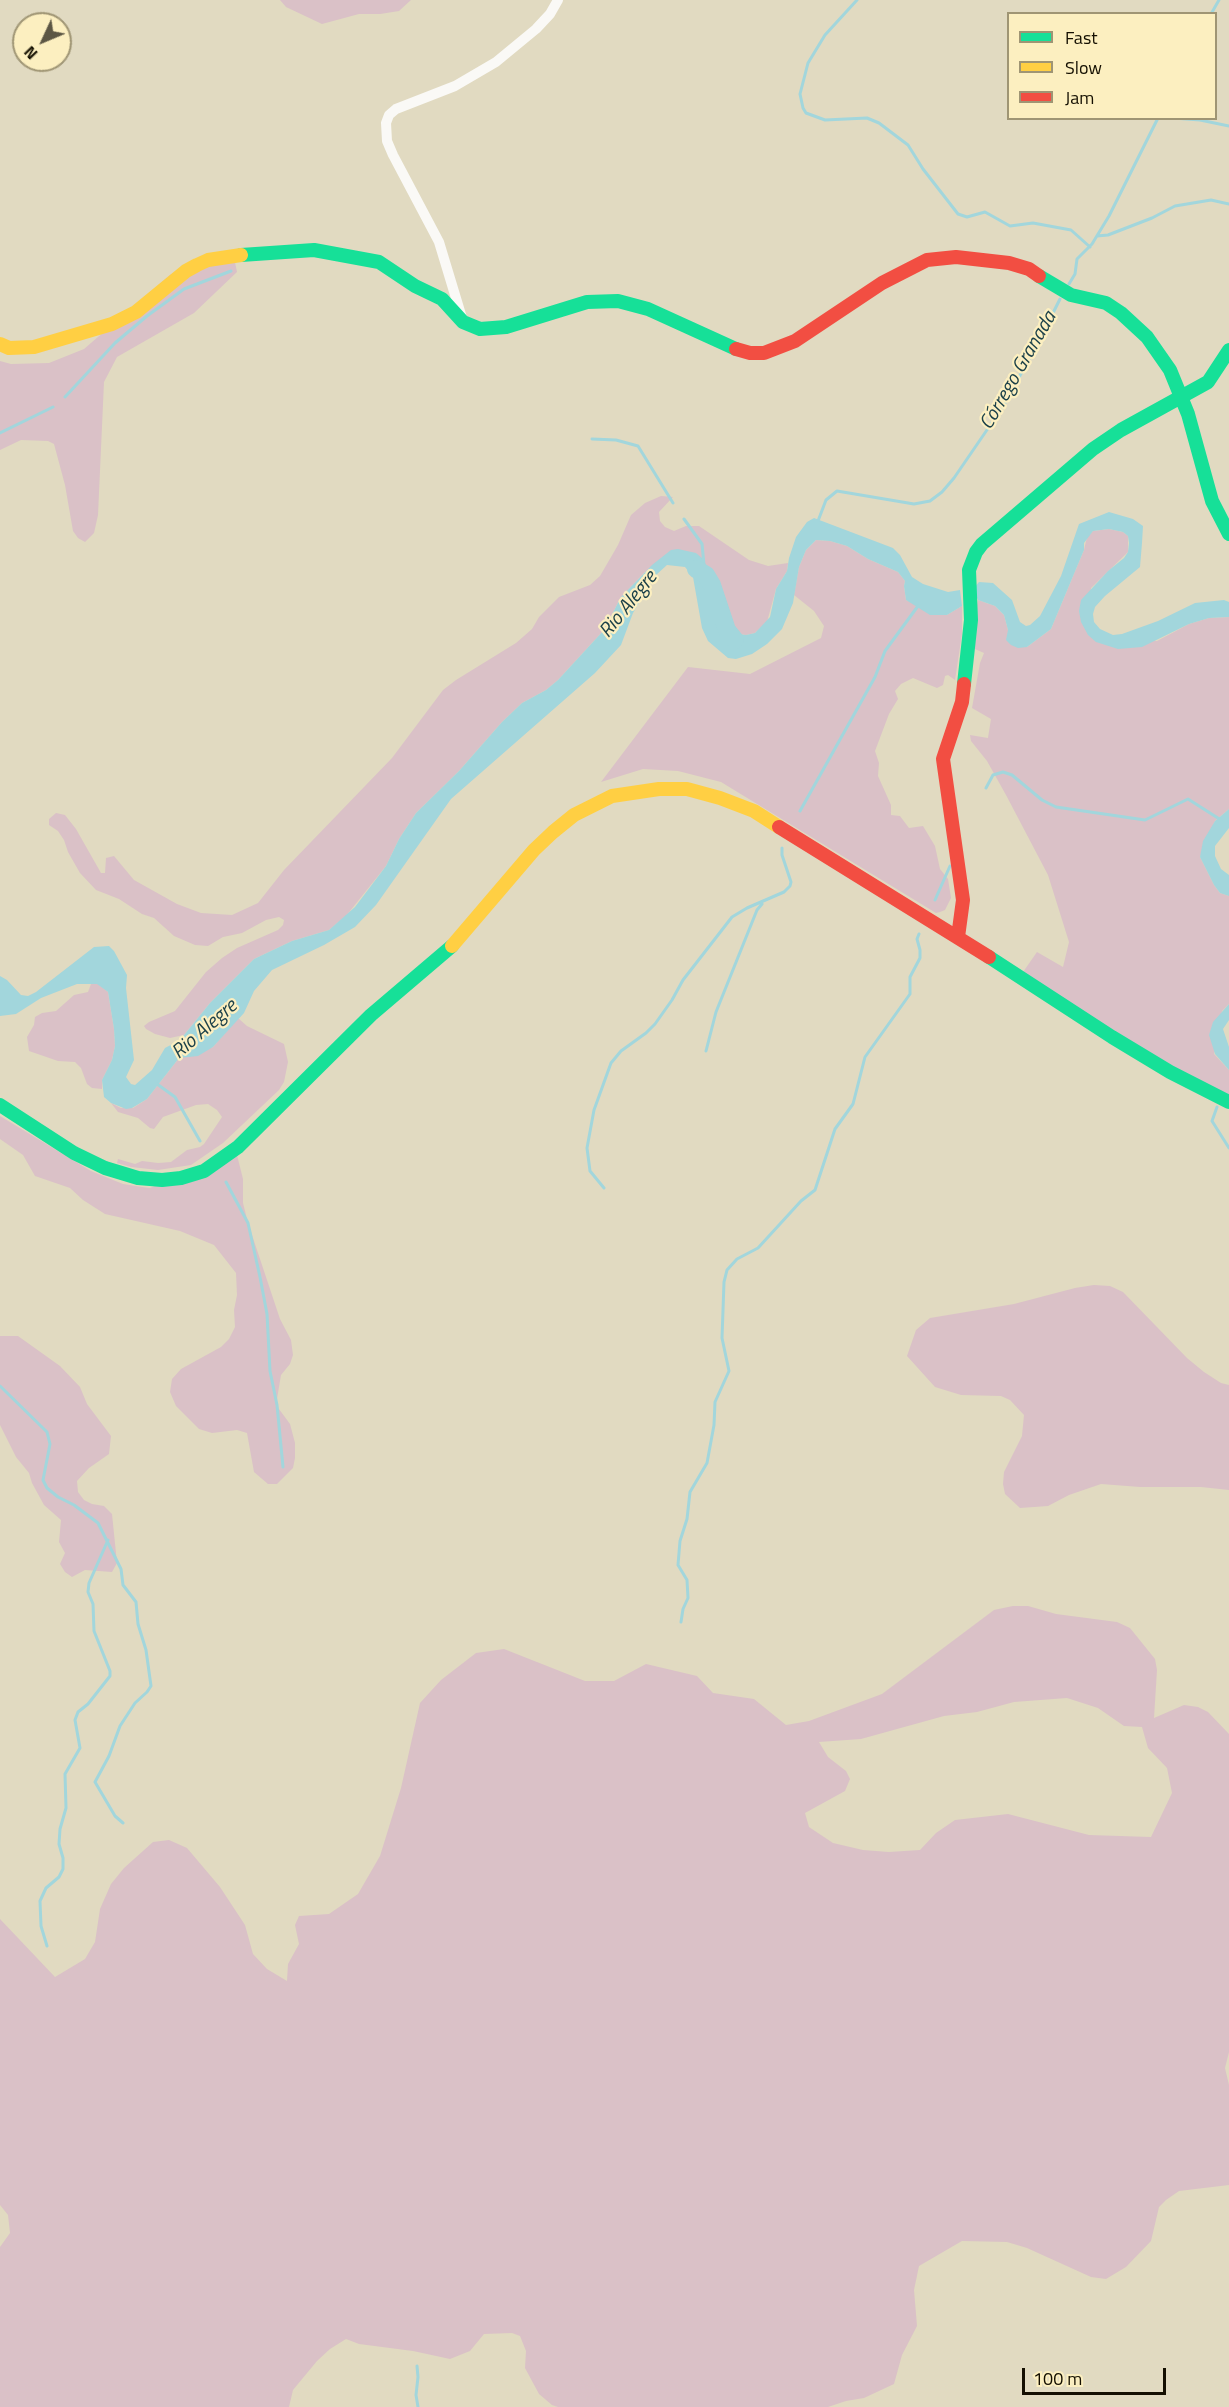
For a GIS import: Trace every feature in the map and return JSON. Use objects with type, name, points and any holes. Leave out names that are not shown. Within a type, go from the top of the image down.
[{"type":"main road","points":[[0,344],[9,348],[34,347],[112,324],[136,312],[186,271],[197,265],[208,260],[252,253],[314,250],[364,258],[392,268],[415,285],[436,295],[471,327],[490,330],[587,302],[618,301],[648,309],[730,348],[750,353],[764,353],[795,341],[882,283],[927,260],[956,257],[1019,265],[1059,289],[1106,303],[1136,325],[1158,350],[1170,370],[1194,436],[1212,501],[1229,534]]},
{"type":"main road","points":[[958,938],[963,900],[943,759],[962,702],[970,637],[969,570],[976,552],[982,544],[1093,450],[1121,430],[1208,382],[1229,350]]},
{"type":"main road","points":[[0,1106],[74,1153],[105,1168],[138,1178],[162,1180],[181,1178],[204,1171],[238,1147],[371,1015],[450,949],[534,850],[574,815],[612,796],[638,791],[687,789],[754,811],[1170,1072],[1229,1102]]},
{"type":"street","points":[[463,322],[439,242],[387,141],[386,123],[389,115],[396,109],[455,86],[496,62],[536,29],[558,0]]},
{"type":"street","points":[[436,295],[451,280]]},
{"type":"shaded area","points":[[280,0],[411,0],[399,11],[359,14],[322,24],[286,7]]},
{"type":"shaded area","points":[[233,253],[237,272],[194,313],[117,357],[104,382],[98,515],[94,533],[85,542],[73,531],[65,485],[54,444],[48,441],[21,440],[0,450],[0,361],[11,364],[49,363],[84,349],[171,274]]},
{"type":"shaded area","points":[[661,496],[673,497],[659,512],[660,521],[665,527],[674,531],[686,526],[699,526],[749,560],[768,566],[788,563],[787,571],[776,589],[767,622],[755,633],[746,635],[739,634],[731,628],[716,608],[712,585],[696,553],[645,572],[621,597],[604,630],[558,680],[546,690],[522,703],[459,771],[416,813],[399,839],[386,866],[346,916],[329,930],[292,941],[254,959],[210,1003],[184,1035],[170,1038],[146,1029],[144,1026],[149,1022],[175,1011],[206,972],[222,958],[237,948],[278,930],[284,920],[279,917],[266,920],[242,933],[223,937],[208,946],[195,945],[174,936],[154,918],[142,914],[119,899],[96,890],[80,873],[64,840],[58,831],[49,825],[49,819],[56,813],[65,815],[76,829],[101,873],[105,873],[106,858],[114,856],[134,880],[177,904],[201,913],[232,915],[258,903],[284,870],[392,758],[443,690],[516,643],[532,629],[539,617],[559,597],[590,585],[600,576],[618,545],[631,515],[645,503]]},
{"type":"shaded area","points":[[1109,529],[1123,532],[1128,536],[1128,552],[1091,588],[1088,635],[1157,641],[1189,624],[1209,618],[1229,617],[1229,809],[1215,821],[1200,857],[1214,885],[1220,893],[1229,896],[1229,1004],[1222,1011],[1214,1054],[1229,1070],[1229,1097],[1184,1077],[1023,972],[1037,952],[1063,967],[1069,942],[1048,875],[987,761],[971,741],[970,735],[988,738],[991,719],[972,708],[984,653],[968,646],[978,600],[995,606],[1004,615],[1008,630],[1027,647],[1051,629],[1084,550],[1087,537],[1093,531]]},
{"type":"shaded area","points":[[816,540],[847,546],[868,559],[898,572],[905,581],[906,600],[947,615],[962,606],[962,634],[955,680],[948,675],[945,676],[943,685],[937,688],[913,678],[901,684],[895,691],[898,699],[889,714],[875,751],[879,763],[878,776],[891,805],[891,815],[900,816],[909,828],[923,826],[935,846],[940,869],[948,879],[951,898],[945,910],[940,912],[936,913],[721,782],[678,771],[643,769],[601,782],[688,667],[750,674],[821,638],[824,626],[814,611],[794,595],[799,567],[806,550]]},
{"type":"shaded area","points":[[97,983],[108,992],[115,1046],[112,1060],[102,1080],[102,1089],[92,1088],[87,1084],[81,1068],[75,1062],[58,1061],[29,1051],[27,1037],[34,1025],[35,1017],[42,1013],[56,1011],[74,995],[88,992],[91,984]]},
{"type":"shaded area","points":[[238,1018],[247,1026],[284,1044],[288,1062],[284,1082],[279,1090],[223,1143],[191,1165],[158,1170],[117,1163],[118,1159],[135,1164],[142,1161],[171,1162],[187,1150],[204,1144],[222,1117],[208,1104],[196,1105],[163,1117],[154,1129],[138,1118],[118,1112],[111,1103],[121,1108],[133,1108],[147,1099],[179,1058],[213,1047]]},
{"type":"shaded area","points":[[0,1116],[91,1171],[123,1184],[142,1187],[150,1188],[236,1151],[243,1179],[243,1203],[248,1223],[280,1319],[291,1340],[293,1355],[290,1364],[281,1375],[276,1405],[290,1424],[295,1443],[295,1458],[293,1468],[277,1484],[268,1484],[254,1472],[247,1433],[237,1430],[212,1433],[199,1429],[176,1406],[170,1392],[172,1379],[181,1369],[221,1347],[229,1339],[235,1327],[236,1273],[214,1245],[180,1231],[105,1214],[83,1200],[70,1188],[35,1176],[23,1155],[0,1139]]},
{"type":"shaded area","points":[[1094,1285],[1110,1286],[1123,1292],[1187,1358],[1221,1383],[1229,1385],[1229,1490],[1101,1484],[1069,1495],[1048,1506],[1020,1508],[1005,1494],[1003,1484],[1004,1472],[1022,1436],[1024,1415],[1010,1400],[1001,1396],[961,1395],[935,1387],[907,1356],[916,1330],[930,1318],[1014,1304]]},
{"type":"shaded area","points":[[0,1336],[18,1336],[60,1366],[80,1387],[87,1404],[111,1436],[109,1454],[89,1468],[77,1481],[78,1492],[84,1500],[104,1506],[112,1514],[117,1563],[112,1572],[85,1570],[72,1577],[60,1564],[65,1553],[59,1542],[61,1520],[44,1505],[29,1473],[16,1457],[0,1425]]},
{"type":"shaded area","points":[[1028,1606],[1056,1614],[1117,1622],[1130,1628],[1155,1659],[1157,1670],[1154,1718],[1184,1705],[1198,1707],[1208,1712],[1229,1734],[1229,2052],[1225,2068],[1229,2085],[1229,2185],[1179,2191],[1166,2200],[1159,2207],[1151,2241],[1126,2267],[1106,2279],[1091,2277],[1027,2248],[1007,2242],[962,2241],[919,2266],[914,2290],[917,2326],[902,2355],[894,2384],[864,2398],[828,2407],[558,2407],[539,2394],[525,2368],[526,2351],[520,2336],[512,2333],[484,2334],[470,2351],[450,2359],[413,2351],[359,2344],[346,2339],[317,2361],[293,2390],[289,2407],[0,2407],[0,2247],[10,2233],[8,2215],[0,2205],[0,1919],[55,1977],[85,1959],[95,1942],[100,1909],[111,1884],[124,1868],[153,1842],[169,1840],[187,1848],[220,1887],[245,1925],[253,1954],[267,1969],[287,1981],[288,1964],[299,1944],[295,1925],[299,1916],[329,1914],[358,1894],[380,1856],[401,1788],[420,1703],[441,1680],[476,1653],[504,1649],[585,1681],[614,1681],[646,1664],[697,1676],[713,1693],[754,1699],[786,1725],[809,1721],[882,1694],[994,1610]],"holes":[[[1067,1698],[1098,1708],[1124,1726],[1142,1727],[1148,1748],[1167,1768],[1172,1793],[1151,1837],[1089,1835],[1008,1814],[955,1820],[936,1833],[920,1850],[889,1852],[863,1850],[833,1843],[809,1827],[805,1813],[845,1791],[850,1779],[846,1771],[828,1757],[819,1742],[861,1739],[944,1716],[977,1712],[1014,1702]]]},
{"type":"water","points":[[1109,512],[1133,519],[1143,526],[1142,543],[1140,567],[1095,607],[1094,622],[1100,629],[1113,635],[1122,634],[1158,621],[1195,603],[1224,600],[1229,602],[1229,617],[1209,618],[1189,624],[1142,647],[1118,649],[1096,642],[1088,635],[1081,622],[1079,611],[1081,600],[1108,571],[1124,558],[1128,552],[1129,543],[1128,536],[1123,532],[1109,529],[1093,531],[1084,543],[1084,550],[1051,629],[1027,647],[1018,648],[1011,645],[1006,640],[1008,630],[1004,615],[995,606],[978,600],[973,589],[979,582],[993,583],[1012,600],[1020,622],[1026,626],[1030,625],[1040,616],[1061,576],[1079,524]]},
{"type":"water","points":[[814,518],[893,548],[900,555],[912,577],[923,584],[948,592],[960,590],[962,606],[947,615],[930,615],[906,600],[905,581],[898,572],[868,559],[847,546],[816,540],[806,550],[799,567],[793,603],[782,629],[767,644],[752,654],[736,659],[728,658],[708,641],[702,628],[693,577],[685,567],[667,565],[656,575],[633,613],[621,645],[595,673],[451,799],[376,905],[355,927],[272,970],[254,991],[244,1013],[213,1047],[198,1056],[179,1058],[147,1099],[126,1109],[111,1103],[104,1097],[102,1080],[112,1060],[115,1046],[114,1029],[108,992],[97,984],[77,984],[41,998],[16,1014],[0,1016],[0,976],[21,995],[28,996],[94,947],[109,946],[127,975],[126,988],[134,1060],[126,1077],[131,1084],[135,1085],[152,1070],[165,1048],[180,1040],[210,1003],[254,959],[292,941],[329,930],[355,907],[386,866],[399,839],[416,813],[459,771],[522,703],[546,690],[558,680],[604,630],[621,597],[652,565],[671,550],[678,549],[696,553],[703,559],[709,571],[713,598],[723,620],[739,634],[755,633],[770,617],[776,589],[787,571],[796,537],[807,522]]},
{"type":"water","points":[[1229,809],[1229,828],[1215,846],[1215,856],[1221,869],[1229,875],[1229,896],[1220,893],[1214,885],[1200,857],[1203,841],[1215,821]]},
{"type":"water","points":[[1229,1004],[1229,1020],[1223,1029],[1229,1047],[1229,1070],[1215,1054],[1209,1035],[1213,1022]]},
{"type":"waterway","points":[[857,0],[825,35],[808,63],[800,94],[806,113],[825,120],[867,118],[879,123],[908,145],[923,169],[958,214],[967,217],[985,212],[1010,226],[1033,223],[1071,230],[1090,247]]},
{"type":"waterway","name":"Córrego Granada","points":[[1212,12],[1219,0]]},
{"type":"waterway","name":"Córrego Granada","points":[[1069,284],[1075,274],[1077,259],[1092,244],[1109,216],[1157,120]]},
{"type":"waterway","points":[[1200,120],[1229,126]]},
{"type":"waterway","points":[[1097,236],[1108,235],[1152,218],[1175,206],[1211,200],[1229,204]]},
{"type":"waterway","points":[[65,397],[115,343],[147,316],[184,289],[231,271]]},
{"type":"waterway","name":"Córrego Granada","points":[[818,521],[826,500],[837,491],[914,504],[930,501],[942,492],[1002,408],[1060,299]]},
{"type":"waterway","points":[[0,433],[53,407]]},
{"type":"waterway","points":[[592,439],[616,440],[638,446],[673,503]]},
{"type":"waterway","points":[[684,519],[702,544],[704,565]]},
{"type":"waterway","name":"Rio Alegre","points":[[696,569],[706,575],[712,585],[727,630],[735,640]]},
{"type":"waterway","points":[[800,811],[875,677],[885,651],[918,606]]},
{"type":"waterway","points":[[986,788],[993,775],[1003,772],[1012,775],[1042,800],[1056,807],[1145,820],[1188,799],[1221,820]]},
{"type":"waterway","points":[[604,1188],[590,1171],[587,1148],[594,1110],[611,1063],[621,1051],[655,1024],[683,980],[732,917],[784,892],[790,886],[791,882],[782,848]]},
{"type":"waterway","points":[[935,900],[950,866]]},
{"type":"waterway","points":[[706,1051],[716,1012],[757,910],[762,904]]},
{"type":"waterway","points":[[681,1622],[688,1598],[687,1580],[678,1565],[680,1541],[687,1519],[690,1492],[707,1463],[714,1425],[715,1402],[729,1371],[722,1338],[724,1282],[727,1270],[737,1259],[758,1248],[801,1201],[815,1190],[835,1129],[853,1104],[865,1057],[910,994],[910,977],[920,958],[917,939],[919,934]]},
{"type":"waterway","points":[[157,1084],[175,1097],[200,1141]]},
{"type":"waterway","points":[[1217,1107],[1212,1121],[1229,1148]]},
{"type":"waterway","points":[[226,1182],[248,1223],[260,1277],[267,1314],[270,1371],[277,1405],[283,1467]]},
{"type":"waterway","points":[[0,1386],[47,1432],[50,1444],[43,1480],[47,1488],[98,1523],[121,1569],[123,1585],[136,1602],[138,1624],[146,1650],[151,1686],[135,1703],[120,1726],[109,1756],[95,1782],[115,1816],[123,1823]]},
{"type":"waterway","points":[[47,1946],[41,1926],[40,1901],[46,1888],[59,1877],[63,1869],[59,1844],[60,1829],[66,1808],[65,1774],[80,1748],[75,1720],[78,1712],[88,1704],[110,1676],[94,1631],[93,1604],[88,1592],[89,1583],[108,1540]]},
{"type":"waterway","points":[[417,2366],[418,2407]]},
{"type":"traffic: fast","points":[[241,255],[314,250],[379,262],[415,286],[442,299],[463,322],[480,329],[506,327],[587,302],[618,301],[648,309],[736,349]]},
{"type":"traffic: fast","points":[[1039,276],[1071,295],[1106,303],[1121,313],[1147,337],[1170,370],[1188,414],[1212,501],[1229,534]]},
{"type":"traffic: fast","points":[[964,684],[971,620],[969,570],[982,544],[1093,449],[1121,430],[1208,382],[1229,350]]},
{"type":"traffic: fast","points":[[0,1105],[74,1153],[105,1168],[138,1178],[162,1180],[181,1178],[204,1171],[238,1147],[371,1015],[452,946]]},
{"type":"traffic: fast","points":[[989,957],[1112,1037],[1170,1072],[1229,1102]]},
{"type":"traffic: slow","points":[[0,344],[9,348],[34,347],[112,324],[136,312],[186,271],[197,265],[208,260],[241,255]]},
{"type":"traffic: slow","points":[[452,946],[534,850],[553,832],[574,815],[612,796],[659,789],[687,789],[754,811],[779,827]]},
{"type":"traffic: jam","points":[[736,349],[750,353],[764,353],[795,341],[882,283],[927,260],[956,257],[1009,263],[1029,269],[1039,276]]},
{"type":"traffic: jam","points":[[958,937],[963,900],[943,759],[962,702],[964,684]]},
{"type":"traffic: jam","points":[[779,827],[989,957]]}]
